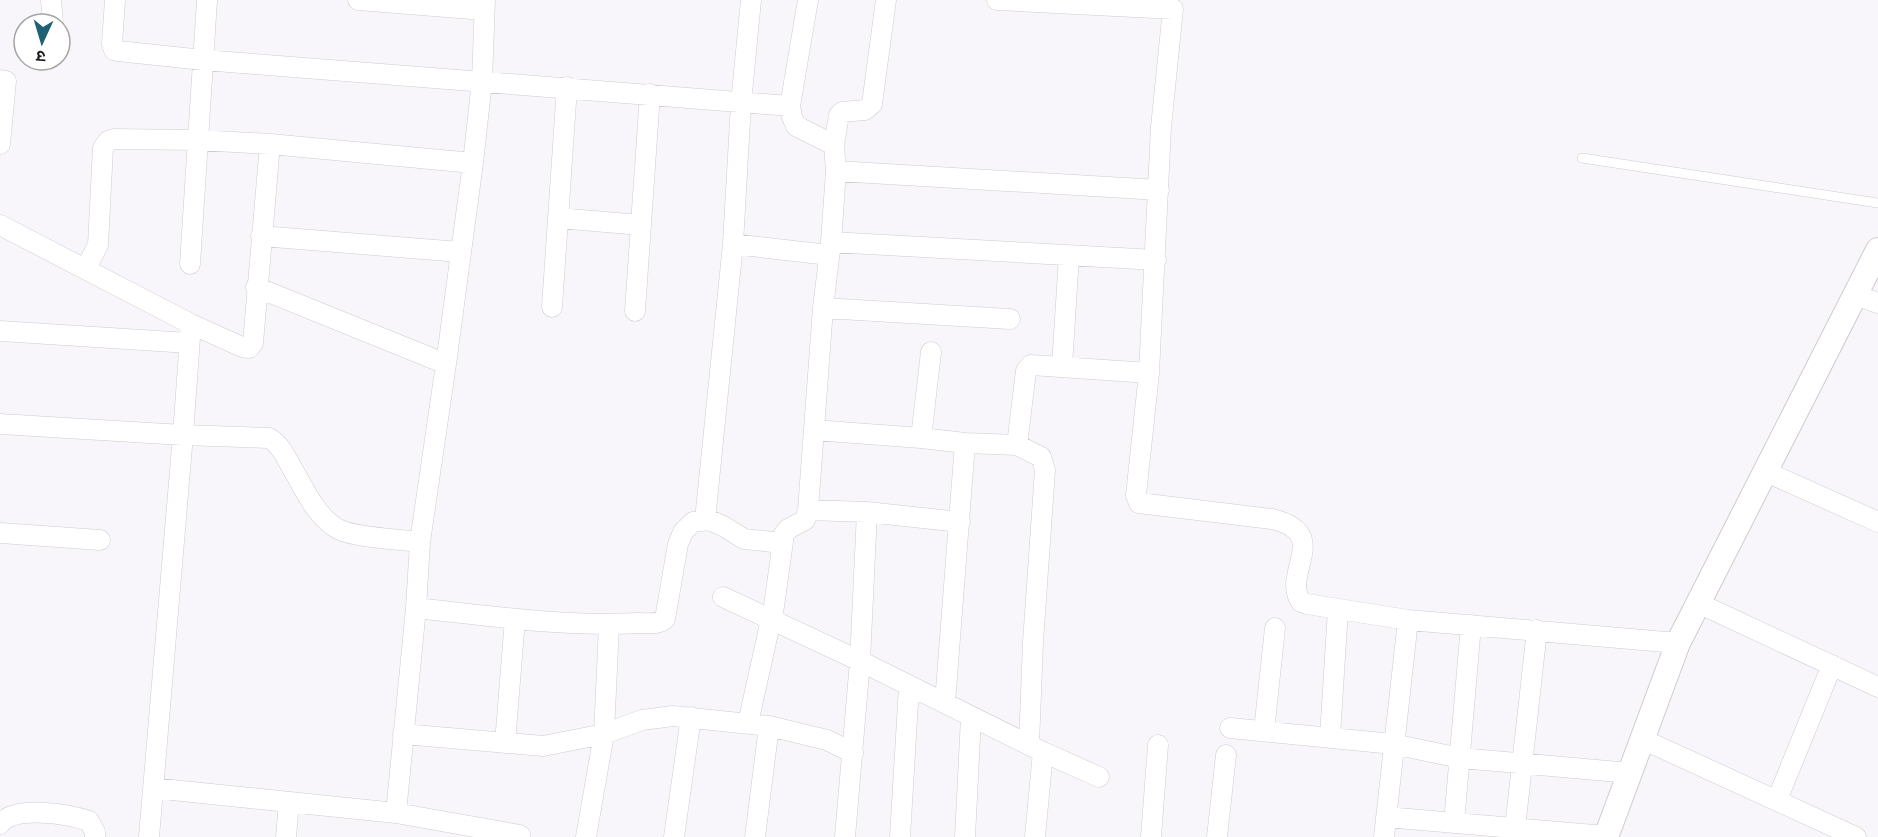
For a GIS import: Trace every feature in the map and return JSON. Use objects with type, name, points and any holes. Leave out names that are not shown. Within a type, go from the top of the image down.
[{"type":"street","points":[[116,0],[112,44],[114,50],[203,60],[790,106]]},
{"type":"street","points":[[190,264],[207,0]]},
{"type":"street","points":[[358,0],[485,5],[483,81],[420,542],[416,608],[396,813]]},
{"type":"street","points":[[705,520],[733,244],[741,103],[751,0]]},
{"type":"street","points":[[808,0],[790,106],[796,126],[834,145]]},
{"type":"street","points":[[748,723],[771,620],[785,531],[805,520],[808,510],[836,171],[834,145],[840,113],[865,110],[872,104],[886,0]]},
{"type":"street","points":[[998,0],[1174,5],[1161,127],[1149,373],[1136,495],[1139,503],[1289,523],[1303,541],[1297,583],[1298,598],[1307,604],[1408,620],[1678,643]]},
{"type":"street","points":[[0,80],[6,81],[0,144]]},
{"type":"street","points":[[552,308],[567,87]]},
{"type":"street","points":[[635,311],[650,94]]},
{"type":"street","points":[[86,268],[98,245],[101,163],[103,148],[108,141],[120,138],[270,144],[473,163]]},
{"type":"street","points":[[0,331],[190,333],[249,348],[253,343],[270,144]]},
{"type":"street","points":[[836,171],[1159,190]]},
{"type":"street","points":[[558,218],[641,225]]},
{"type":"street","points":[[0,225],[86,268],[190,333]]},
{"type":"street","points":[[261,236],[460,252]]},
{"type":"street","points":[[0,242],[38,245]]},
{"type":"street","points":[[733,244],[1156,260]]},
{"type":"street","points":[[1386,817],[1606,837],[1678,643],[1878,250]]},
{"type":"street","points":[[1062,366],[1070,256]]},
{"type":"street","points":[[256,287],[446,364]]},
{"type":"street","points":[[1855,295],[1878,303]]},
{"type":"street","points":[[823,308],[1010,319]]},
{"type":"street","points":[[149,837],[190,333]]},
{"type":"street","points":[[921,438],[931,352]]},
{"type":"street","points":[[1017,446],[1027,368],[1036,364],[1149,373]]},
{"type":"street","points":[[0,424],[269,438],[280,448],[310,499],[327,521],[338,529],[420,542]]},
{"type":"street","points":[[814,430],[1017,446],[1041,457],[1046,470],[1033,642],[1036,748],[1035,837]]},
{"type":"street","points":[[945,703],[965,443]]},
{"type":"street","points":[[1764,471],[1878,522]]},
{"type":"street","points":[[808,510],[960,522]]},
{"type":"street","points":[[848,836],[867,513]]},
{"type":"street","points":[[416,608],[515,619],[609,625],[663,622],[678,544],[683,532],[693,522],[705,520],[723,526],[744,539],[783,543]]},
{"type":"street","points":[[0,533],[100,540]]},
{"type":"street","points":[[723,597],[1100,777]]},
{"type":"street","points":[[1698,603],[1878,687]]},
{"type":"street","points":[[1330,737],[1338,609]]},
{"type":"street","points":[[505,744],[515,619]]},
{"type":"street","points":[[1384,837],[1408,620]]},
{"type":"street","points":[[586,837],[604,734],[609,625]]},
{"type":"street","points":[[1454,823],[1471,625]]},
{"type":"street","points":[[1264,731],[1275,628]]},
{"type":"street","points":[[1515,828],[1537,630]]},
{"type":"street","points":[[1776,800],[1832,665]]},
{"type":"street","points":[[900,837],[909,686]]},
{"type":"street","points":[[403,734],[543,746],[604,734],[642,720],[672,716],[769,726],[827,740],[853,753]]},
{"type":"street","points":[[674,837],[691,717]]},
{"type":"street","points":[[965,837],[971,717]]},
{"type":"street","points":[[755,837],[769,726]]},
{"type":"street","points":[[1230,728],[1394,744],[1460,758],[1630,773]]},
{"type":"street","points":[[1642,739],[1856,837]]},
{"type":"street","points":[[1151,837],[1158,745]]},
{"type":"street","points":[[1217,837],[1226,755]]},
{"type":"street","points":[[153,788],[396,813],[520,835]]},
{"type":"street","points":[[286,837],[289,802]]},
{"type":"street","points":[[0,824],[5,818],[23,812],[77,817],[89,821],[95,837]]},
{"type":"lane","points":[[1582,158],[1878,204]]}]
